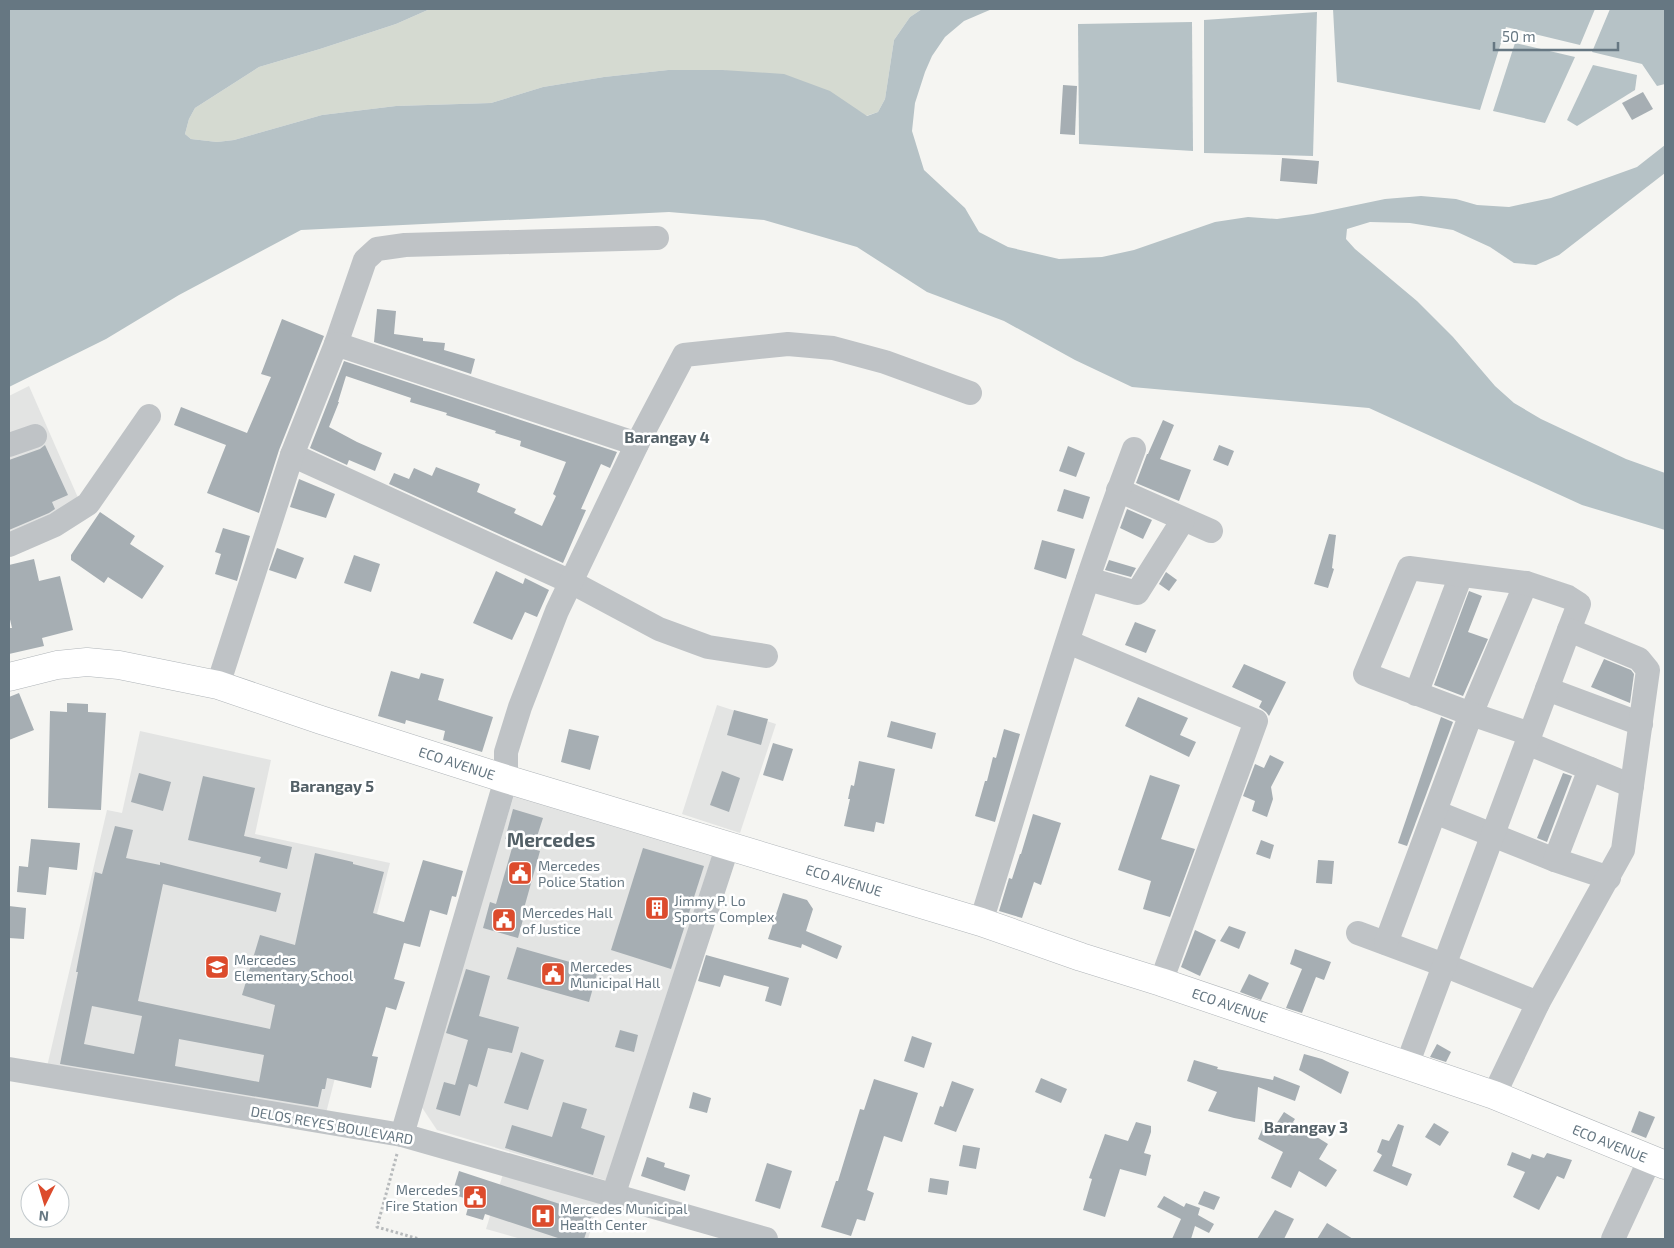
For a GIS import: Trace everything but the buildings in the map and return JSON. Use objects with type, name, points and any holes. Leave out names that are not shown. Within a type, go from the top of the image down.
[{"type":"main road","name":"ECO AVENUE","points":[[9,677],[57,665],[87,662],[119,665],[218,685],[321,720],[506,778],[981,922],[1494,1095],[1658,1162]]},
{"type":"street","points":[[218,685],[292,455],[336,344],[365,260],[377,249],[405,246],[657,238]]},
{"type":"street","points":[[336,344],[637,444]]},
{"type":"street","points":[[402,1135],[506,778],[506,752],[520,707],[557,612],[637,444],[684,355],[788,344],[833,348],[885,362],[970,393]]},
{"type":"street","points":[[9,545],[55,525],[88,504],[149,416]]},
{"type":"street","points":[[9,445],[35,436]]},
{"type":"street","points":[[981,922],[1088,580],[1118,490],[1134,449]]},
{"type":"street","points":[[292,455],[571,582],[659,629],[708,647],[766,656]]},
{"type":"street","points":[[1118,490],[1211,531]]},
{"type":"street","points":[[1088,580],[1137,593],[1183,520]]},
{"type":"street","points":[[1406,1065],[1444,965],[1492,835],[1529,738],[1579,604],[1568,597],[1526,583],[1409,568],[1365,674],[1529,738],[1590,769],[1632,786]]},
{"type":"street","points":[[1416,694],[1462,575]]},
{"type":"street","points":[[1386,943],[1471,714],[1526,583]]},
{"type":"street","points":[[1494,1095],[1538,1004],[1623,850],[1648,670],[1639,659],[1569,630]]},
{"type":"street","points":[[1068,642],[1256,721],[1161,982]]},
{"type":"street","points":[[1547,689],[1641,724]]},
{"type":"street","points":[[1555,860],[1590,769]]},
{"type":"street","points":[[1435,812],[1555,860],[1608,878]]},
{"type":"street","points":[[614,1196],[728,845]]},
{"type":"street","points":[[1358,933],[1444,965],[1538,1004]]},
{"type":"street","name":"DELOS REYES BOULEVARD","points":[[9,1069],[402,1135],[766,1239]]},
{"type":"street","points":[[1613,1239],[1658,1162]]},
{"type":"path","points":[[402,1135],[377,1227],[419,1239]]},
{"type":"shaded area","points":[[9,9],[430,9],[396,24],[259,67],[195,108],[189,119],[185,134],[191,139],[217,142],[234,140],[322,115],[396,106],[491,103],[543,87],[604,77],[668,70],[723,70],[784,74],[830,91],[867,116],[878,112],[885,99],[894,40],[910,17],[922,9],[992,9],[964,21],[945,37],[932,56],[915,103],[912,131],[924,170],[965,208],[979,232],[1008,247],[1059,259],[1102,257],[1134,250],[1215,222],[1248,217],[1277,219],[1313,214],[1385,199],[1421,196],[1456,199],[1477,205],[1509,207],[1551,198],[1637,167],[1665,145],[1665,173],[1559,255],[1536,265],[1514,263],[1490,247],[1453,230],[1410,223],[1370,222],[1347,229],[1346,239],[1355,249],[1417,301],[1453,337],[1495,386],[1514,403],[1541,419],[1626,459],[1665,473],[1665,530],[1582,505],[1369,408],[1132,387],[1075,360],[1004,321],[927,292],[857,247],[764,220],[669,212],[301,230],[179,295],[106,339],[9,387]]},
{"type":"shaded area","points":[[430,9],[922,9],[910,17],[894,40],[885,99],[878,112],[866,116],[859,111],[723,70],[668,70],[604,77],[543,87],[491,103],[396,106],[322,115],[234,140],[217,142],[191,139],[185,134],[189,119],[195,108],[259,67],[396,24]]},
{"type":"shaded area","points":[[1333,9],[1595,9],[1580,45],[1506,27],[1480,110],[1337,82]]},
{"type":"shaded area","points":[[1610,9],[1665,10],[1665,84],[1657,86],[1642,64],[1592,52]]},
{"type":"shaded area","points":[[1317,12],[1313,156],[1204,153],[1204,20]]},
{"type":"shaded area","points":[[1192,22],[1193,151],[1079,144],[1078,24]]},
{"type":"shaded area","points":[[1515,43],[1575,57],[1545,123],[1493,111]]},
{"type":"shaded area","points":[[1593,65],[1637,75],[1635,90],[1577,126],[1567,120]]},
{"type":"shaded area","points":[[29,386],[79,500],[9,536],[9,396]]},
{"type":"shaded area","points":[[717,705],[776,724],[740,833],[682,814]]},
{"type":"shaded area","name":"Mercedes Elementary School","points":[[140,731],[271,760],[255,834],[390,863],[325,1117],[46,1071],[107,810],[122,813]]},
{"type":"shaded area","points":[[515,792],[713,853],[608,1181],[437,1130],[419,1103]]},
{"type":"shaded area","name":"Mercedes Municipal Health Center","points":[[503,1174],[599,1203],[588,1239],[521,1239],[486,1229]]},
{"type":"place","name":"Mercedes Police Station","points":[[520,873]]},
{"type":"place","name":"Jimmy P. Lo Sports Complex","points":[[657,908]]},
{"type":"place","name":"Mercedes Hall of Justice","points":[[504,920]]},
{"type":"place","name":"Mercedes Elementary School","points":[[217,967]]},
{"type":"place","name":"Mercedes Municipal Hall","points":[[553,974]]},
{"type":"place","name":"Mercedes Fire Station","points":[[475,1197]]},
{"type":"place","name":"Mercedes Municipal Health Center","points":[[543,1216]]},
{"type":"district","name":"Barangay 4","points":[[667,436]]},
{"type":"district","name":"Barangay 5","points":[[332,785]]},
{"type":"district","name":"Mercedes","points":[[551,839]]},
{"type":"district","name":"Barangay 3","points":[[1306,1126]]}]
